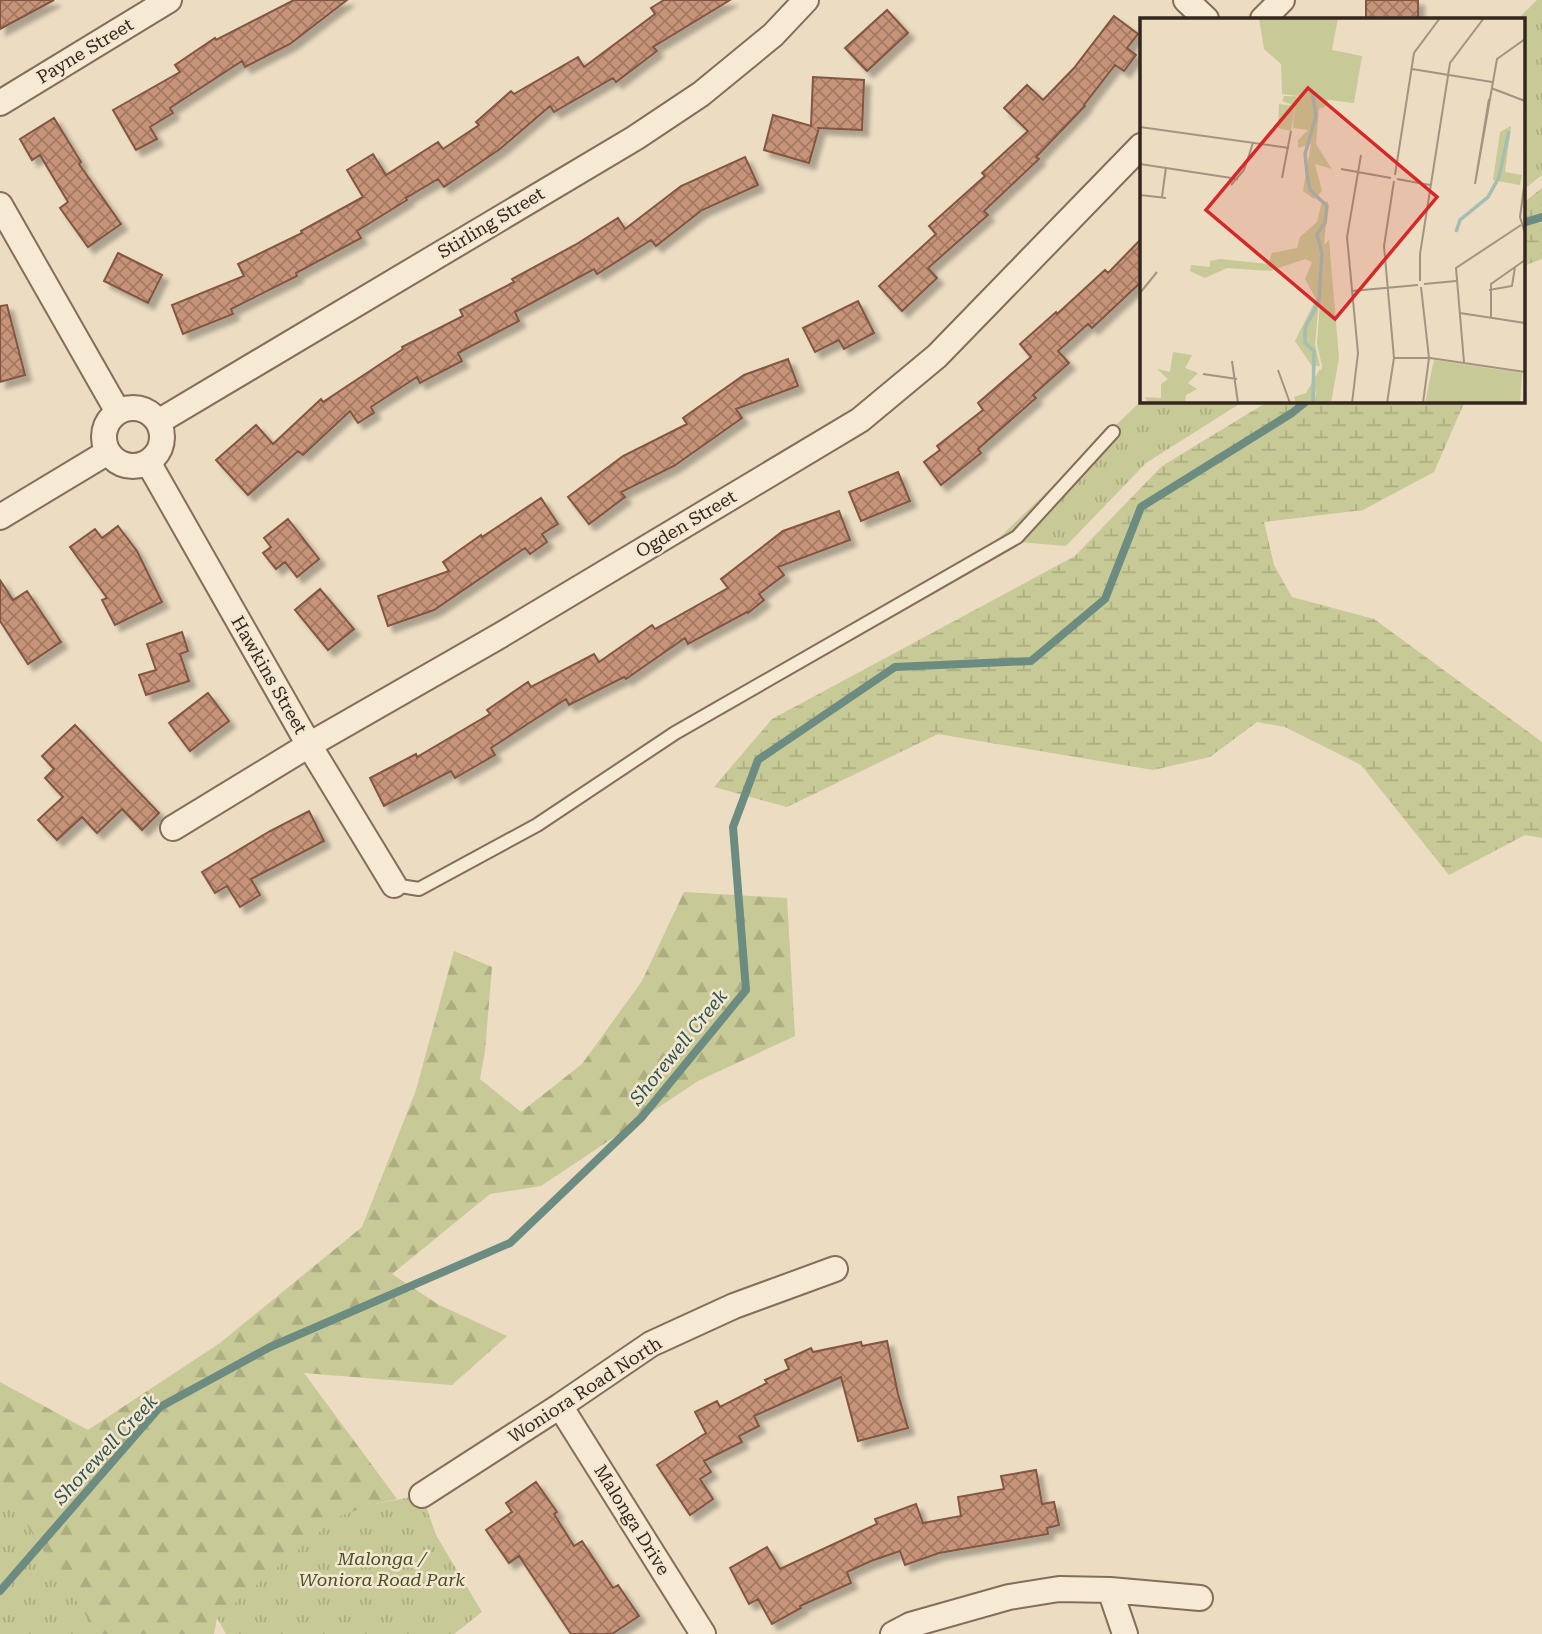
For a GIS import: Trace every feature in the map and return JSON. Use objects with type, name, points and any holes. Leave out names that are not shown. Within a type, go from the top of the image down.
[{"type":"street","name":"Payne Street","points":[[0,103],[169,0]]},
{"type":"street","name":"Stirling Street","points":[[158,422],[635,138],[701,94],[773,34],[806,0]]},
{"type":"street","points":[[1186,0],[1205,18]]},
{"type":"street","points":[[1264,18],[1282,0]]},
{"type":"street","name":"Ogden Street","points":[[173,828],[309,745],[502,635],[860,419],[937,356],[1140,147]]},
{"type":"street","points":[[0,205],[118,412]]},
{"type":"street","points":[[126,409],[144,410],[158,422],[162,440],[160,449],[148,462],[130,467],[113,459],[108,452],[103,435],[111,418],[118,412],[126,409]]},
{"type":"street","points":[[0,517],[108,452]]},
{"type":"street","name":"Hawkins Street","points":[[148,462],[309,745],[394,885]]},
{"type":"street","name":"Woniora Road North","points":[[422,1495],[651,1344],[734,1306],[835,1269]]},
{"type":"street","name":"Malonga Drive","points":[[560,1406],[703,1634]]},
{"type":"street","points":[[892,1634],[911,1625],[1009,1597],[1059,1589],[1110,1590],[1200,1598]]},
{"type":"street","points":[[1110,1590],[1125,1634]]},
{"type":"lane","points":[[394,885],[419,890],[537,825],[675,733],[1017,537],[1113,432]]},
{"type":"green space","points":[[1537,0],[1542,0],[1542,175],[1524,189],[1524,18],[1519,18]]},
{"type":"green space","points":[[1542,188],[1542,259],[1524,266],[1524,202]]},
{"type":"green space","points":[[1140,402],[1242,402],[1146,463],[1066,546],[997,540]]},
{"type":"green space","points":[[1267,402],[1465,402],[1434,472],[1363,510],[1264,522],[1274,565],[1292,597],[1374,619],[1542,742],[1542,838],[1525,835],[1449,875],[1361,765],[1285,727],[1257,722],[1210,757],[1153,770],[938,734],[787,807],[714,787],[772,719],[1075,556],[1162,466]]},
{"type":"green space","points":[[684,892],[787,898],[795,1036],[698,1081],[541,1186],[490,1194],[392,1274],[439,1305],[507,1336],[452,1385],[304,1373],[397,1499],[375,1504],[217,1618],[214,1634],[89,1634],[0,1516],[0,1382],[88,1430],[220,1343],[362,1227],[416,1090],[454,951],[492,967],[480,1079],[521,1112],[582,1064],[642,981]]},
{"type":"green space","points":[[0,1484],[98,1634],[0,1634]]},
{"type":"green space","name":"Malonga / Woniora Road Park","points":[[422,1495],[436,1535],[482,1612],[454,1634],[226,1634],[217,1618],[337,1517],[375,1504]]},
{"type":"building","points":[[0,0],[54,0],[0,29]]},
{"type":"building","points":[[294,0],[347,0],[290,44],[245,67],[242,61],[170,108],[173,113],[150,127],[157,139],[136,150],[113,110],[180,72],[175,65],[215,38],[216,40]]},
{"type":"building","points":[[664,0],[730,0],[653,47],[657,51],[616,82],[613,78],[554,112],[550,106],[500,149],[444,187],[438,179],[406,198],[407,200],[357,231],[361,238],[296,273],[297,276],[231,309],[233,314],[183,334],[172,305],[244,276],[238,264],[302,233],[301,231],[363,197],[347,170],[373,154],[386,175],[438,142],[443,149],[479,125],[476,122],[511,91],[514,94],[578,57],[584,67],[655,14],[651,8]]},
{"type":"building","points":[[1366,0],[1418,0],[1418,18],[1366,18]]},
{"type":"building","points":[[887,10],[908,33],[867,71],[845,48]]},
{"type":"building","points":[[1114,16],[1138,34],[1127,48],[1136,55],[1124,71],[1115,65],[1085,106],[1036,157],[1039,159],[984,211],[988,215],[928,268],[937,278],[902,311],[879,286],[936,234],[929,226],[985,176],[982,173],[1028,131],[1004,108],[1027,85],[1043,100],[1074,68]]},
{"type":"building","points":[[813,77],[864,80],[862,130],[819,128],[809,163],[764,150],[773,115],[811,126]]},
{"type":"building","points":[[54,118],[81,162],[79,164],[121,224],[88,247],[60,208],[68,202],[40,155],[32,160],[20,139]]},
{"type":"building","points":[[745,157],[758,185],[702,210],[656,246],[651,240],[597,274],[594,269],[515,312],[519,321],[458,353],[462,361],[420,383],[417,377],[371,407],[374,413],[358,423],[350,411],[303,455],[298,451],[248,495],[216,460],[256,425],[273,444],[321,399],[323,402],[403,349],[402,347],[463,316],[460,310],[514,282],[512,279],[618,218],[625,229],[681,186]]},
{"type":"building","points":[[1140,240],[1140,283],[1092,328],[1088,324],[1058,351],[1069,363],[1033,395],[1036,398],[978,449],[981,453],[941,485],[924,462],[940,450],[937,446],[983,410],[978,403],[1031,357],[1020,344],[1105,270],[1108,273]]},
{"type":"building","points":[[118,253],[162,275],[148,303],[104,281]]},
{"type":"building","points":[[858,301],[874,333],[844,349],[839,340],[815,352],[803,328]]},
{"type":"building","points":[[7,305],[25,375],[0,382],[0,306]]},
{"type":"building","points":[[788,359],[798,386],[736,409],[742,418],[674,466],[621,492],[625,497],[589,524],[568,497],[623,456],[687,424],[683,418],[744,375]]},
{"type":"building","points":[[898,472],[910,501],[861,521],[849,492]]},
{"type":"building","points":[[541,498],[558,524],[542,534],[547,542],[530,554],[525,548],[434,610],[388,626],[378,596],[449,571],[443,562]]},
{"type":"building","points":[[839,511],[850,540],[778,567],[784,575],[759,594],[764,600],[748,613],[688,644],[685,638],[626,679],[624,677],[569,705],[566,699],[491,748],[495,755],[455,778],[451,771],[384,806],[370,778],[416,754],[417,757],[490,714],[487,710],[528,682],[531,687],[594,654],[599,662],[652,625],[655,629],[728,588],[721,579],[783,531]]},
{"type":"building","points":[[288,519],[319,559],[297,577],[285,562],[276,569],[263,553],[271,547],[264,538]]},
{"type":"building","points":[[118,526],[137,551],[162,602],[115,625],[102,600],[107,598],[70,547],[95,529],[102,538]]},
{"type":"building","points":[[0,580],[13,600],[27,591],[61,642],[28,664],[0,621]]},
{"type":"building","points":[[320,589],[354,629],[328,650],[295,610]]},
{"type":"building","points":[[182,632],[188,651],[180,654],[189,681],[146,695],[139,675],[156,670],[147,644]]},
{"type":"building","points":[[208,693],[229,721],[190,751],[169,723]]},
{"type":"building","points":[[75,725],[159,813],[142,830],[122,809],[97,833],[82,817],[57,840],[38,820],[63,797],[45,778],[54,769],[42,756]]},
{"type":"building","points":[[309,811],[324,841],[251,879],[260,895],[240,907],[227,886],[215,893],[202,872]]},
{"type":"building","points":[[887,1341],[908,1428],[858,1441],[841,1377],[754,1416],[759,1426],[739,1436],[742,1442],[704,1461],[711,1472],[700,1479],[713,1499],[690,1515],[657,1465],[706,1433],[695,1412],[717,1401],[720,1407],[767,1383],[765,1380],[789,1369],[785,1360],[811,1348],[813,1352],[861,1342],[862,1346]]},
{"type":"building","points":[[1036,1470],[1042,1504],[1054,1502],[1059,1525],[1047,1528],[1048,1534],[939,1553],[905,1565],[900,1551],[847,1572],[851,1583],[800,1606],[801,1608],[772,1624],[758,1599],[749,1604],[730,1568],[767,1547],[780,1569],[877,1524],[875,1519],[916,1504],[923,1523],[961,1516],[958,1497],[1004,1489],[1001,1476]]},
{"type":"building","points":[[536,1482],[557,1512],[554,1514],[574,1546],[582,1541],[613,1588],[618,1585],[639,1616],[612,1634],[571,1634],[519,1556],[509,1563],[486,1530],[512,1512],[506,1503]]},
{"type":"waterway","name":"Shorewell Creek","points":[[1524,223],[1542,217]]},
{"type":"waterway","name":"Shorewell Creek","points":[[0,1591],[160,1407],[270,1347],[510,1243],[642,1117],[746,990],[733,827],[758,760],[895,667],[1031,661],[1105,599],[1141,507],[1306,402]]}]
